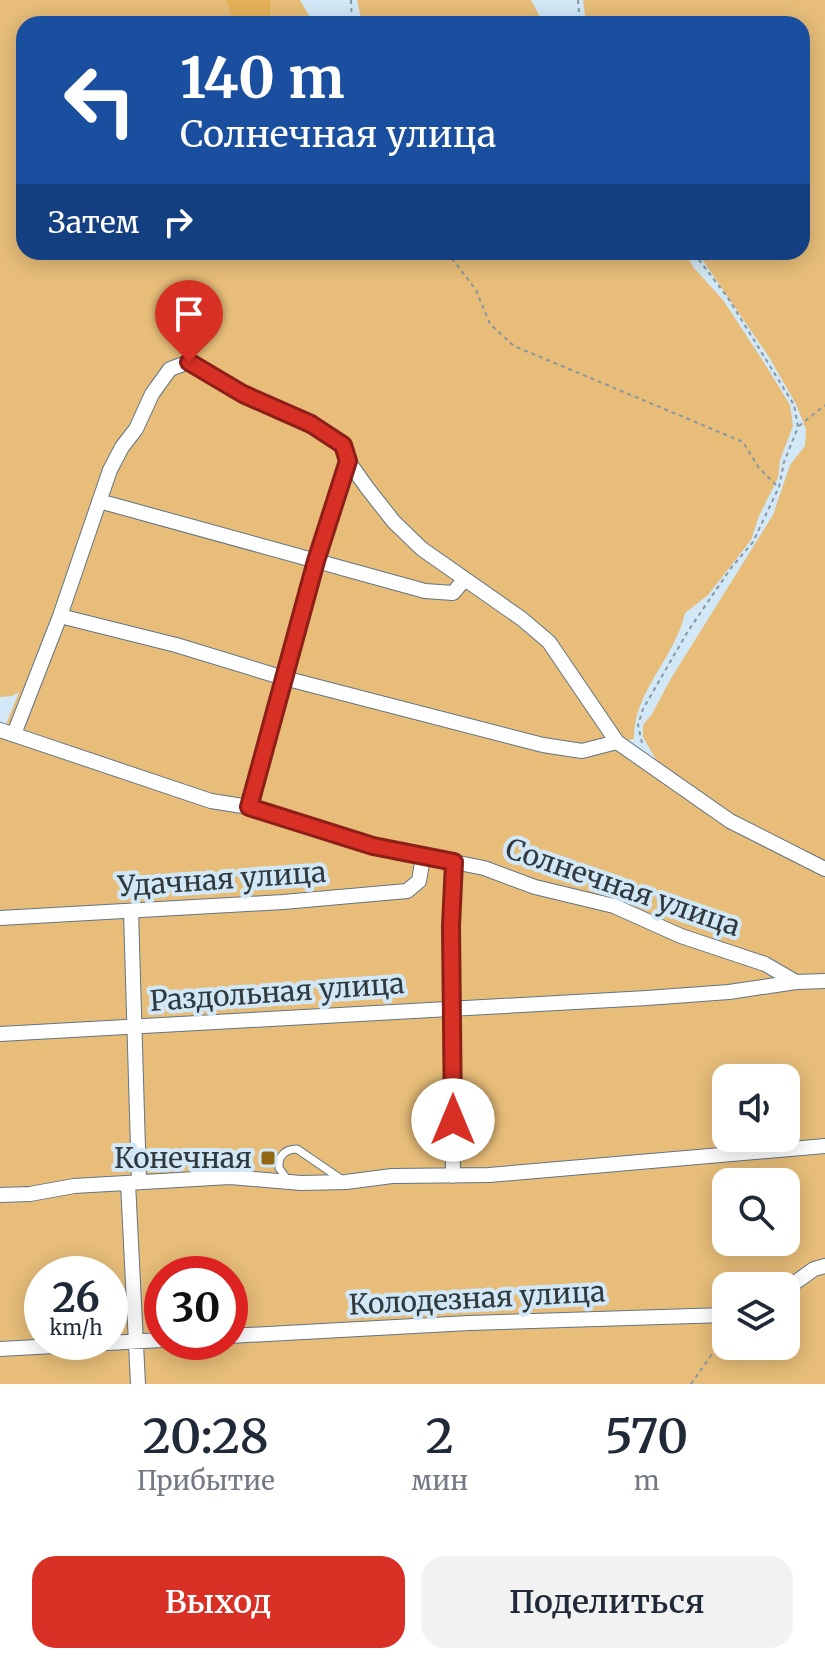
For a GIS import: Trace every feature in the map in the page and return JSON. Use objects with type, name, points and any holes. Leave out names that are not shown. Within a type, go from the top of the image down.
[{"type":"street","points":[[7,732],[60,616],[110,470],[136,429],[152,394],[170,369],[189,362],[257,402],[311,424],[343,445],[348,461],[394,522],[422,549],[522,619],[549,642],[617,742],[730,821],[825,869]]},
{"type":"street","points":[[249,807],[316,561],[348,461]]},
{"type":"street","points":[[99,501],[425,591],[453,593],[464,580]]},
{"type":"street","points":[[60,616],[543,745],[582,751],[617,742]]},
{"type":"street","name":"Солнечная улица","points":[[7,732],[211,801],[249,807],[373,846],[484,868],[535,887],[614,906],[681,936],[765,964],[796,982]]},
{"type":"street","name":"Удачная улица","points":[[0,918],[407,891],[419,881],[423,857]]},
{"type":"street","points":[[453,1176],[451,926],[454,862]]},
{"type":"street","points":[[131,911],[136,1027],[134,1183],[138,1384]]},
{"type":"street","name":"Раздольная улица","points":[[0,1034],[716,993],[825,981]]},
{"type":"street","points":[[0,1195],[30,1194],[74,1186],[230,1177],[346,1182],[392,1176],[453,1176],[601,1167],[825,1146]]},
{"type":"street","points":[[800,1279],[814,1269],[825,1266]]},
{"type":"street","name":"Колодезная улица","points":[[248,1335],[469,1323],[712,1315]]},
{"type":"street","points":[[0,1349],[144,1341]]},
{"type":"lane","points":[[294,1182],[280,1173],[278,1163],[283,1154],[292,1149],[302,1150],[346,1182]]},
{"type":"path","points":[[453,260],[476,290],[490,324],[514,346],[743,442],[759,468],[779,487]]},
{"type":"path","points":[[699,260],[728,298],[794,405],[798,427]]},
{"type":"path","points":[[645,748],[638,725],[643,709],[688,631],[731,568],[753,542],[779,487],[784,462],[798,427],[825,405]]},
{"type":"path","points":[[691,1384],[712,1354]]},
{"type":"shaded area","points":[[0,0],[226,0],[231,16],[16,16],[16,260],[690,260],[723,300],[763,361],[790,405],[793,426],[780,460],[778,478],[751,540],[708,595],[685,613],[673,645],[640,706],[634,739],[622,741],[658,763],[643,737],[643,725],[773,515],[790,465],[805,446],[806,429],[796,404],[769,357],[702,260],[810,260],[810,16],[585,16],[583,0],[825,0],[825,1384],[0,1384],[0,726],[5,727],[19,692],[0,697]]},
{"type":"shaded area","points":[[226,0],[270,0],[270,16],[231,16]]},
{"type":"shaded area","points":[[270,0],[300,0],[309,16],[270,16]]},
{"type":"shaded area","points":[[357,0],[531,0],[540,16],[360,16]]},
{"type":"place","name":"Конечная","points":[[268,1158]]},
{"type":"route","points":[[189,362],[257,402],[311,424],[343,445],[348,461],[316,561],[249,807],[373,846],[454,862],[451,926],[453,1120]]}]
